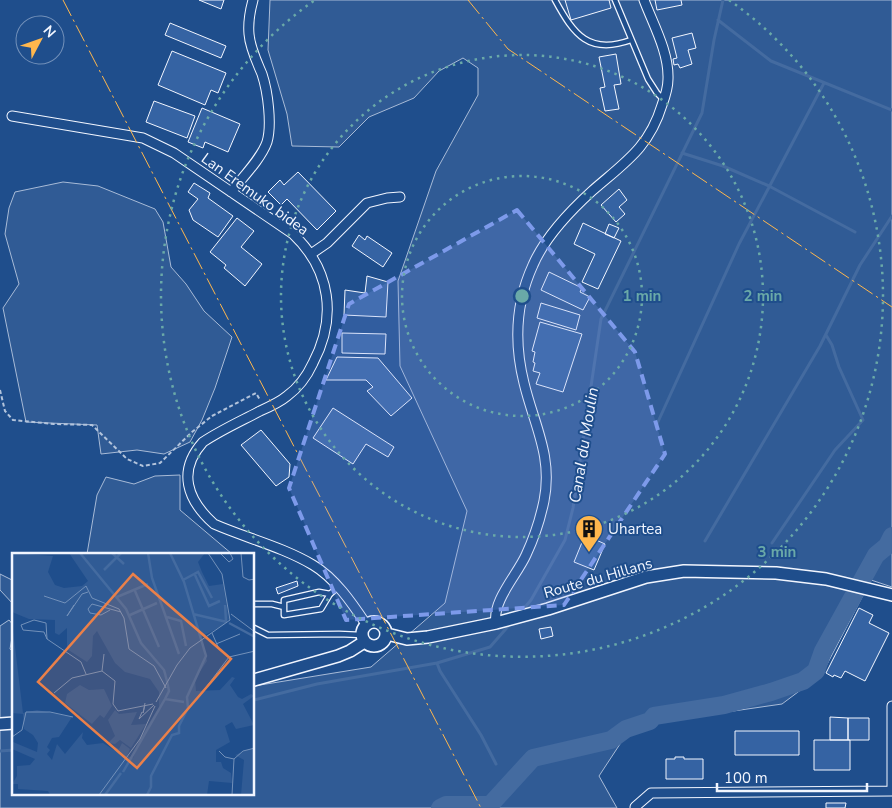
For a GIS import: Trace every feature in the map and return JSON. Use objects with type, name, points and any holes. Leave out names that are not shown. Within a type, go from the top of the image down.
[{"type":"street","points":[[231,192],[261,153],[269,132],[263,77],[249,35],[249,20],[253,0]]},
{"type":"street","points":[[496,622],[496,608],[519,570],[535,534],[544,500],[546,480],[547,462],[524,384],[519,354],[519,313],[523,291],[534,263],[553,234],[579,204],[637,152],[648,138],[659,116],[668,79],[665,55],[644,0]]},
{"type":"street","name":"Lan Eremuko bidea","points":[[12,116],[143,138],[174,153],[293,234],[311,254],[324,282],[328,313],[319,353],[301,383],[287,397],[203,442],[190,460],[187,475],[194,502],[214,524],[306,561],[326,575],[338,588],[364,634]]},
{"type":"street","points":[[311,254],[327,243],[367,204],[387,198],[400,197]]},
{"type":"street","name":"Route du Hillans","points":[[387,634],[407,639],[428,637],[548,609],[646,577],[684,572],[776,573],[826,579],[892,595]]},
{"type":"street","points":[[255,680],[350,651],[372,622],[381,623],[387,634],[384,642],[380,645],[372,646],[364,634]]},
{"type":"street","points":[[635,807],[651,793],[892,791],[892,706]]},
{"type":"lane","points":[[555,0],[566,20],[582,38],[599,45],[617,45],[631,40]]},
{"type":"lane","points":[[614,0],[648,79],[657,94],[664,100]]},
{"type":"lane","points":[[330,594],[319,592],[284,600],[284,614],[321,609],[330,594],[338,588]]},
{"type":"lane","points":[[255,604],[272,604],[284,607]]},
{"type":"lane","points":[[255,628],[268,635],[364,634]]},
{"type":"path","points":[[0,390],[5,411],[13,420],[92,425],[127,459],[143,466],[160,463],[192,432],[212,416],[256,393],[265,409]]},
{"type":"highlighted area","points":[[517,210],[635,352],[665,454],[564,605],[346,620],[289,488],[349,304]]},
{"type":"shaded area","points":[[270,0],[892,0],[892,587],[871,580],[822,674],[782,704],[650,721],[622,741],[599,776],[617,808],[0,808],[0,626],[9,620],[12,624],[10,649],[12,650],[12,796],[255,796],[255,686],[371,667],[445,603],[467,511],[400,366],[398,281],[436,171],[478,95],[478,68],[463,58],[439,71],[414,98],[369,117],[339,147],[292,146],[287,114],[268,50]]},
{"type":"shaded area","points":[[63,182],[98,186],[155,209],[163,222],[171,267],[186,284],[204,311],[232,337],[215,388],[202,420],[190,442],[164,454],[137,450],[101,454],[97,425],[26,422],[3,308],[19,284],[5,234],[9,208],[15,192]]},
{"type":"shaded area","points":[[180,475],[180,510],[231,553],[87,553],[97,495],[106,477],[134,484],[155,476]]},
{"type":"shaded area","points":[[0,574],[12,580],[12,603],[0,590]]},
{"type":"building","points":[[199,0],[224,0],[221,9]]},
{"type":"building","points":[[565,0],[609,0],[611,8],[571,20]]},
{"type":"building","points":[[655,0],[681,0],[682,5],[657,10]]},
{"type":"building","points":[[170,23],[226,46],[221,58],[165,35]]},
{"type":"building","points":[[692,33],[696,48],[688,50],[692,64],[680,68],[678,64],[674,65],[673,59],[677,58],[672,38]]},
{"type":"building","points":[[172,51],[226,73],[218,93],[211,90],[205,105],[158,85]]},
{"type":"building","points":[[616,54],[621,84],[614,85],[619,109],[605,111],[600,88],[605,87],[599,57]]},
{"type":"building","points":[[154,101],[195,116],[187,138],[146,122]]},
{"type":"building","points":[[202,108],[240,124],[228,152],[205,142],[203,148],[188,142]]},
{"type":"building","points":[[298,172],[336,211],[317,230],[287,199],[281,205],[268,192],[280,180],[284,185]]},
{"type":"building","points":[[194,183],[210,193],[208,198],[233,216],[218,237],[193,220],[189,210],[198,199],[188,192]]},
{"type":"building","points":[[619,189],[627,200],[619,207],[625,214],[616,222],[601,205]]},
{"type":"building","points":[[237,218],[254,231],[241,247],[262,264],[245,286],[224,268],[226,265],[210,252]]},
{"type":"building","points":[[583,223],[621,241],[598,289],[582,282],[595,254],[574,244]]},
{"type":"building","points":[[609,224],[619,228],[614,238],[605,234]]},
{"type":"building","points":[[359,235],[365,240],[367,236],[392,253],[383,267],[352,246]]},
{"type":"building","points":[[549,272],[582,288],[580,292],[590,297],[583,310],[541,290]]},
{"type":"building","points":[[367,276],[388,282],[386,317],[344,315],[345,290],[365,293]]},
{"type":"building","points":[[541,303],[580,315],[576,330],[537,318]]},
{"type":"building","points":[[540,322],[582,334],[563,392],[536,384],[540,373],[533,371],[535,352],[532,351]]},
{"type":"building","points":[[342,333],[386,334],[385,354],[342,353]]},
{"type":"building","points":[[337,357],[378,358],[412,398],[391,416],[367,391],[373,387],[366,380],[326,380]]},
{"type":"building","points":[[333,408],[394,447],[388,457],[366,444],[353,464],[313,438]]},
{"type":"building","points":[[261,430],[290,464],[289,477],[276,486],[241,445]]},
{"type":"building","name":"Uhartea","points":[[585,535],[605,544],[594,570],[574,562]]},
{"type":"building","points":[[297,581],[298,586],[278,594],[276,588]]},
{"type":"building","points":[[859,608],[873,615],[869,623],[889,633],[865,681],[845,671],[841,678],[834,675],[833,677],[826,673]]},
{"type":"building","points":[[551,627],[553,636],[541,639],[539,629]]},
{"type":"building","points":[[830,717],[848,718],[848,740],[830,740]]},
{"type":"building","points":[[848,718],[869,718],[869,740],[848,740]]},
{"type":"building","points":[[735,731],[799,731],[799,755],[735,755]]},
{"type":"building","points":[[814,740],[850,740],[850,770],[814,770]]},
{"type":"building","points":[[675,757],[703,759],[703,779],[666,779],[666,759],[675,759]]},
{"type":"building","points":[[826,803],[846,803],[845,808],[826,808]]},
{"type":"waterway","name":"Canal du Moulin","points":[[520,613],[531,600],[565,540],[573,508],[601,319],[702,113],[714,40],[723,0]]},
{"type":"waterway","points":[[718,20],[771,61],[892,110]]},
{"type":"waterway","points":[[657,424],[739,244],[824,83]]},
{"type":"waterway","points":[[682,153],[723,166],[769,186],[855,232]]},
{"type":"waterway","points":[[705,541],[820,346],[860,265],[892,216]]},
{"type":"waterway","points":[[772,543],[835,450],[863,420],[839,367],[832,345],[826,335]]},
{"type":"waterway","points":[[440,808],[446,805],[490,805],[533,758],[611,740],[626,729],[650,721],[654,716],[724,705],[803,681],[816,671],[823,651],[876,555],[887,546],[892,536]]},
{"type":"waterway","name":"Canal du Moulin","points":[[255,700],[317,684],[437,663],[490,647],[511,623]]},
{"type":"waterway","points":[[437,663],[440,671],[481,735],[496,764]]},
{"type":"waterway","name":"Canal du Moulin","points":[[0,751],[12,750]]},
{"type":"power","points":[[63,0],[481,808]]},
{"type":"power","points":[[468,0],[508,49],[892,307]]},
{"type":"place","name":"Uhartea","points":[[589,553]]}]
